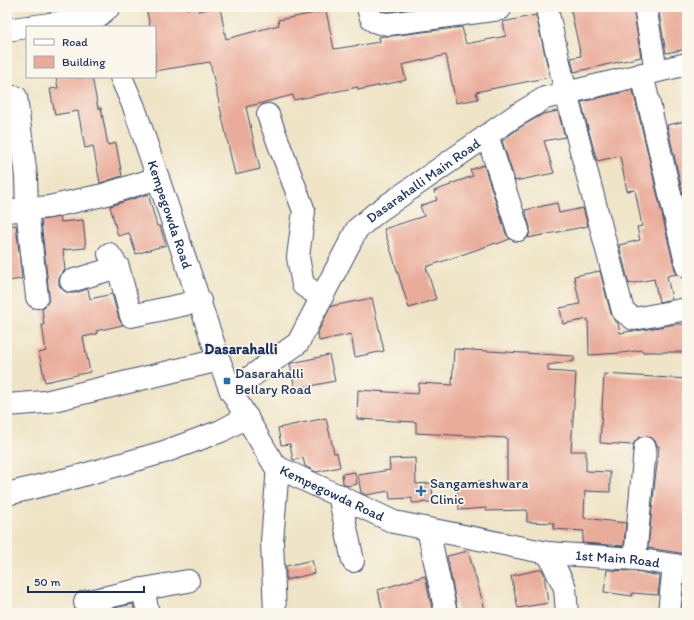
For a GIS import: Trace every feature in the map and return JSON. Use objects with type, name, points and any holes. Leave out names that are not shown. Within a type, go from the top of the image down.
[{"type":"street","points":[[368,7],[370,17],[376,22],[389,24],[500,9]]},
{"type":"street","points":[[645,7],[649,73],[687,266]]},
{"type":"street","points":[[548,14],[566,93],[623,311],[634,319],[687,309]]},
{"type":"street","points":[[34,26],[99,15]]},
{"type":"street","points":[[7,30],[26,27]]},
{"type":"street","name":"Dasarahalli Main Road","points":[[231,391],[298,343],[357,229],[376,213],[487,135],[545,98],[687,64]]},
{"type":"street","name":"Kempegowda Road","points":[[121,78],[134,107],[219,360],[231,391],[275,466],[394,522],[548,553]]},
{"type":"street","points":[[16,97],[26,177],[17,210],[37,296]]},
{"type":"street","points":[[268,115],[304,211],[298,257],[303,285],[322,297]]},
{"type":"street","points":[[487,135],[518,230]]},
{"type":"street","points":[[17,210],[49,207],[103,195],[158,178]]},
{"type":"street","points":[[71,281],[113,260],[131,316],[200,301]]},
{"type":"street","points":[[7,405],[45,402],[219,360]]},
{"type":"street","points":[[7,494],[76,477],[164,452],[221,431],[247,417]]},
{"type":"street","points":[[635,559],[645,448]]},
{"type":"street","points":[[275,613],[272,541],[278,467]]},
{"type":"street","points":[[339,496],[353,562]]},
{"type":"street","points":[[428,529],[446,613]]},
{"type":"street","points":[[548,553],[565,588],[567,613]]},
{"type":"street","name":"1st Main Road","points":[[548,553],[635,559],[681,566]]},
{"type":"street","points":[[669,613],[681,566]]},
{"type":"street","points":[[88,613],[86,602],[143,589],[188,581]]},
{"type":"street","points":[[143,589],[148,613]]},
{"type":"building","points":[[146,7],[187,7],[187,9],[197,7],[198,11],[220,7],[226,39],[279,25],[278,20],[326,11],[334,49],[380,42],[379,37],[384,36],[462,27],[466,44],[506,36],[503,22],[536,15],[550,77],[476,92],[478,99],[456,103],[446,55],[402,65],[406,80],[358,90],[358,87],[294,100],[293,95],[246,107],[260,169],[235,175],[210,62],[156,71],[156,26],[150,26]]},
{"type":"building","points":[[381,7],[421,7],[389,11],[382,10]]},
{"type":"building","points":[[570,7],[633,7],[641,57],[574,72],[571,58],[581,56]]},
{"type":"building","points":[[658,7],[687,7],[687,49],[666,53]]},
{"type":"building","points":[[56,78],[92,78],[98,108],[101,108],[108,145],[116,143],[122,176],[100,183],[93,146],[85,148],[78,111],[55,115],[50,89],[58,88]]},
{"type":"building","points":[[633,90],[677,274],[667,276],[672,299],[659,302],[654,279],[629,284],[619,245],[640,240],[637,227],[642,226],[635,190],[627,191],[620,156],[597,161],[581,102]]},
{"type":"building","points":[[558,111],[565,137],[544,141],[554,173],[515,181],[502,141],[519,128],[543,114]]},
{"type":"building","points":[[687,121],[687,212],[667,125]]},
{"type":"building","points":[[484,165],[506,234],[510,239],[426,267],[436,299],[409,308],[384,229],[424,216],[420,206],[437,200],[434,191],[473,176],[470,170]]},
{"type":"building","points":[[148,194],[157,226],[160,226],[166,245],[136,254],[129,233],[118,236],[110,206]]},
{"type":"building","points":[[557,203],[559,213],[583,208],[588,226],[528,238],[530,227],[525,210]]},
{"type":"building","points":[[60,217],[61,222],[83,220],[86,248],[63,250],[65,270],[59,278],[59,285],[68,293],[75,293],[88,289],[90,299],[112,294],[119,319],[123,325],[96,331],[97,334],[83,337],[90,372],[45,382],[39,353],[46,351],[42,325],[44,325],[42,309],[48,302],[49,296],[41,220]]},
{"type":"building","points":[[16,225],[22,279],[7,281],[7,226]]},
{"type":"building","points":[[600,271],[611,314],[618,323],[620,333],[677,324],[687,324],[687,352],[642,352],[642,350],[589,355],[588,319],[563,324],[560,308],[580,304],[574,276]]},
{"type":"building","points":[[372,298],[384,351],[355,357],[351,334],[319,341],[318,332],[332,306]]},
{"type":"building","points":[[454,349],[574,356],[574,361],[548,365],[548,371],[576,373],[571,451],[586,451],[586,471],[610,472],[610,492],[585,491],[584,518],[626,523],[624,546],[582,543],[584,531],[553,529],[554,523],[527,522],[527,510],[486,511],[486,508],[459,510],[457,483],[482,481],[482,485],[507,485],[507,438],[416,433],[416,422],[357,419],[358,390],[418,394],[419,383],[452,385]]},
{"type":"building","points":[[329,355],[335,381],[295,389],[290,364]]},
{"type":"building","points":[[604,374],[687,379],[687,554],[648,548],[659,446],[657,446],[656,442],[652,438],[646,436],[639,437],[633,445],[600,443]]},
{"type":"building","points":[[326,418],[334,453],[337,453],[340,467],[316,472],[305,466],[303,458],[293,460],[290,444],[281,445],[278,428]]},
{"type":"building","points":[[415,458],[416,484],[432,483],[433,502],[412,503],[412,498],[390,499],[389,491],[366,495],[361,493],[358,475],[390,470],[389,459]]},
{"type":"building","points":[[355,472],[357,484],[347,486],[343,483],[342,474]]},
{"type":"building","points":[[468,551],[486,613],[458,613],[447,556]]},
{"type":"building","points":[[312,560],[315,573],[286,580],[286,566]]},
{"type":"building","points":[[542,569],[548,603],[518,608],[511,576]]},
{"type":"building","points":[[607,570],[634,571],[660,576],[658,595],[632,593],[632,596],[604,592]]},
{"type":"building","points":[[425,576],[433,613],[383,613],[378,590]]},
{"type":"building","points":[[685,579],[687,579],[687,610],[682,607]]},
{"type":"building","points":[[133,604],[135,613],[100,613],[100,611]]},
{"type":"place","name":"Dasarahalli Bellary Road","points":[[227,381]]},
{"type":"place","name":"Sangameshwara Clinic","points":[[421,491]]},
{"type":"district","name":"Dasarahalli","points":[[241,349]]}]
